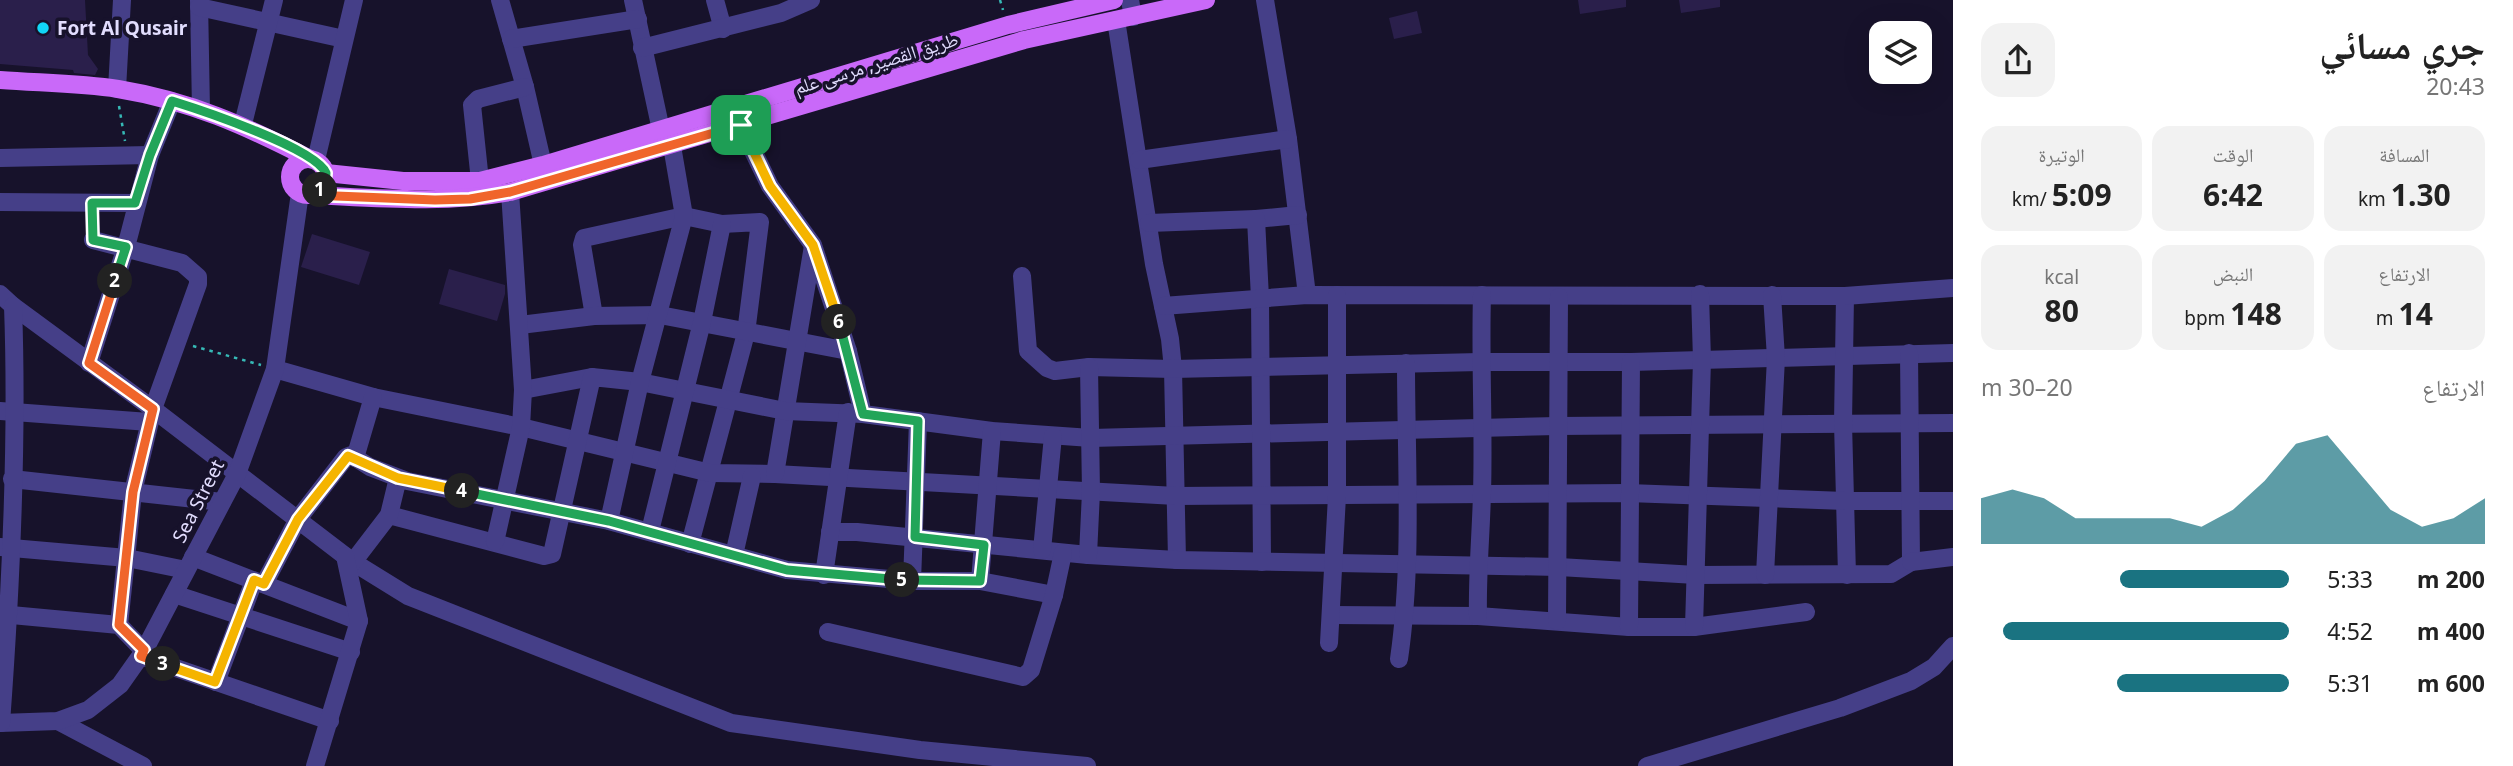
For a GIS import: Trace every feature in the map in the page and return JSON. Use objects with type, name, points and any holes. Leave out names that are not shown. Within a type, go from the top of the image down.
[{"type":"main road","name":"طريق القصير, مرسى علم","points":[[0,80],[117,89],[172,101],[243,124],[318,164],[403,181],[480,181],[543,165],[1008,25],[1114,0]]},
{"type":"main road","name":"طريق القصير, مرسى علم","points":[[306,194],[435,200],[470,199],[510,192],[1024,40],[1127,12],[1206,0]]},
{"type":"main road","points":[[299,161],[318,164],[321,189],[306,194],[292,186],[291,169],[299,161]]},
{"type":"street","points":[[117,89],[122,0]]},
{"type":"street","points":[[243,124],[274,0]]},
{"type":"street","points":[[318,164],[354,0]]},
{"type":"street","points":[[500,0],[525,87],[543,165]]},
{"type":"street","points":[[633,0],[661,130]]},
{"type":"street","points":[[715,0],[723,29]]},
{"type":"street","points":[[642,48],[781,13],[811,0]]},
{"type":"street","points":[[1265,0],[1288,139],[1307,295]]},
{"type":"street","points":[[201,110],[200,3],[344,39]]},
{"type":"street","points":[[1127,12],[1139,160],[1173,369],[1177,559]]},
{"type":"street","points":[[511,39],[638,19]]},
{"type":"street","points":[[480,181],[472,105],[478,99],[525,87]]},
{"type":"street","points":[[89,363],[126,247],[135,203],[150,155],[172,101]]},
{"type":"street","points":[[741,125],[770,186],[813,245],[848,351],[856,413],[838,479],[824,575]]},
{"type":"street","points":[[1139,160],[1288,139]]},
{"type":"street","points":[[609,521],[640,382],[660,315],[684,216],[672,146]]},
{"type":"street","points":[[0,158],[150,155]]},
{"type":"street","points":[[495,542],[521,427],[523,390],[510,192]]},
{"type":"street","name":"Sea Street","points":[[0,723],[58,722],[88,710],[120,685],[142,653],[237,474],[275,369],[306,194]]},
{"type":"street","points":[[0,202],[135,203]]},
{"type":"street","points":[[1149,223],[1298,215]]},
{"type":"street","points":[[594,316],[582,245],[584,238],[684,216],[722,223],[792,218]]},
{"type":"street","points":[[1256,219],[1260,298],[1262,562]]},
{"type":"street","points":[[690,544],[746,333],[760,222]]},
{"type":"street","points":[[650,531],[702,322],[722,223]]},
{"type":"street","points":[[93,240],[182,263],[198,277],[198,284],[151,416],[133,492],[119,625]]},
{"type":"street","points":[[775,474],[795,339],[813,245]]},
{"type":"street","points":[[1022,276],[1028,351],[1047,368],[1055,371],[1089,367],[1173,369],[1406,363],[1631,362],[1953,353]]},
{"type":"street","points":[[1163,306],[1307,295],[1845,296],[1953,288]]},
{"type":"street","points":[[1694,627],[1702,359],[1700,294]]},
{"type":"street","points":[[1329,643],[1337,496],[1337,295]]},
{"type":"street","points":[[1478,616],[1477,567],[1482,493],[1479,362],[1482,295]]},
{"type":"street","points":[[1765,575],[1776,358],[1772,295]]},
{"type":"street","points":[[1845,296],[1843,423],[1847,575]]},
{"type":"street","points":[[1557,621],[1559,297]]},
{"type":"street","points":[[6,300],[89,363],[151,416],[237,474],[349,559],[408,596],[731,723],[920,750],[1087,766]]},
{"type":"street","points":[[0,723],[5,547],[12,480],[7,410],[6,300]]},
{"type":"street","points":[[520,324],[594,316],[660,315],[848,351]]},
{"type":"street","points":[[1909,353],[1911,562]]},
{"type":"street","points":[[1629,627],[1631,362]]},
{"type":"street","points":[[1399,659],[1406,614],[1406,363]]},
{"type":"street","points":[[1088,555],[1091,492],[1089,367]]},
{"type":"street","points":[[275,369],[373,397],[521,427],[710,474],[775,474],[1176,496],[1628,493],[1845,500],[1953,500]]},
{"type":"street","points":[[523,390],[592,377],[640,382],[785,411],[856,413],[992,430],[1091,438],[1557,426],[1953,423]]},
{"type":"street","points":[[389,515],[548,555],[554,552],[592,377]]},
{"type":"street","points":[[355,458],[373,397]]},
{"type":"street","points":[[7,410],[151,416]]},
{"type":"street","points":[[912,581],[918,421]]},
{"type":"street","points":[[980,581],[992,430]]},
{"type":"street","points":[[1042,550],[1053,436]]},
{"type":"street","points":[[215,682],[241,617],[259,582],[298,519],[346,457],[351,455],[370,467],[398,478],[609,521],[787,570],[912,581],[980,581],[1054,595]]},
{"type":"street","points":[[734,555],[752,476]]},
{"type":"street","points":[[349,559],[389,515],[398,478]]},
{"type":"street","points":[[12,480],[222,502]]},
{"type":"street","points":[[830,532],[915,537],[1088,555],[1262,562],[1559,567],[1696,575],[1891,574],[1911,562],[1953,557]]},
{"type":"street","points":[[5,547],[190,563],[259,582],[359,621]]},
{"type":"street","points":[[828,632],[1020,678],[1031,670],[1054,595],[1063,552]]},
{"type":"street","points":[[315,766],[359,621],[349,559]]},
{"type":"street","points":[[174,594],[351,652]]},
{"type":"street","points":[[1331,615],[1478,616],[1629,627],[1694,627],[1806,612]]},
{"type":"street","points":[[4,615],[119,625],[142,653],[215,682],[330,721]]},
{"type":"street","points":[[1647,766],[1840,708],[1899,685],[1934,667],[1953,646]]},
{"type":"street","points":[[58,722],[143,766]]},
{"type":"path","points":[[117,89],[127,154]]},
{"type":"path","points":[[176,341],[275,369]]},
{"type":"building","name":"Fort Al Qusair","points":[[0,0],[85,0],[88,55],[98,69],[95,75],[74,73],[73,70],[0,64]]},
{"type":"building","points":[[1578,0],[1626,0],[1626,7],[1580,14]]},
{"type":"building","points":[[1679,0],[1720,0],[1720,7],[1681,13]]},
{"type":"building","points":[[1417,11],[1422,33],[1394,39],[1389,18]]},
{"type":"building","points":[[312,234],[370,252],[359,285],[301,267]]},
{"type":"building","points":[[449,269],[505,285],[497,321],[439,304]]},
{"type":"place","name":"Fort Al Qusair","points":[[43,28]]},
{"type":"route","points":[[172,101],[243,124],[321,163],[326,173],[325,185],[311,195],[380,198],[470,199],[510,192],[741,125],[770,186],[813,245],[848,351],[863,414],[918,421],[915,537],[984,545],[980,581],[912,581],[787,570],[609,521],[407,481],[383,473],[349,455],[298,519],[264,584],[254,580],[215,682],[141,656],[144,650],[119,625],[133,492],[153,409],[89,363],[126,247],[93,240],[92,203],[135,203],[150,155],[172,101]]}]
